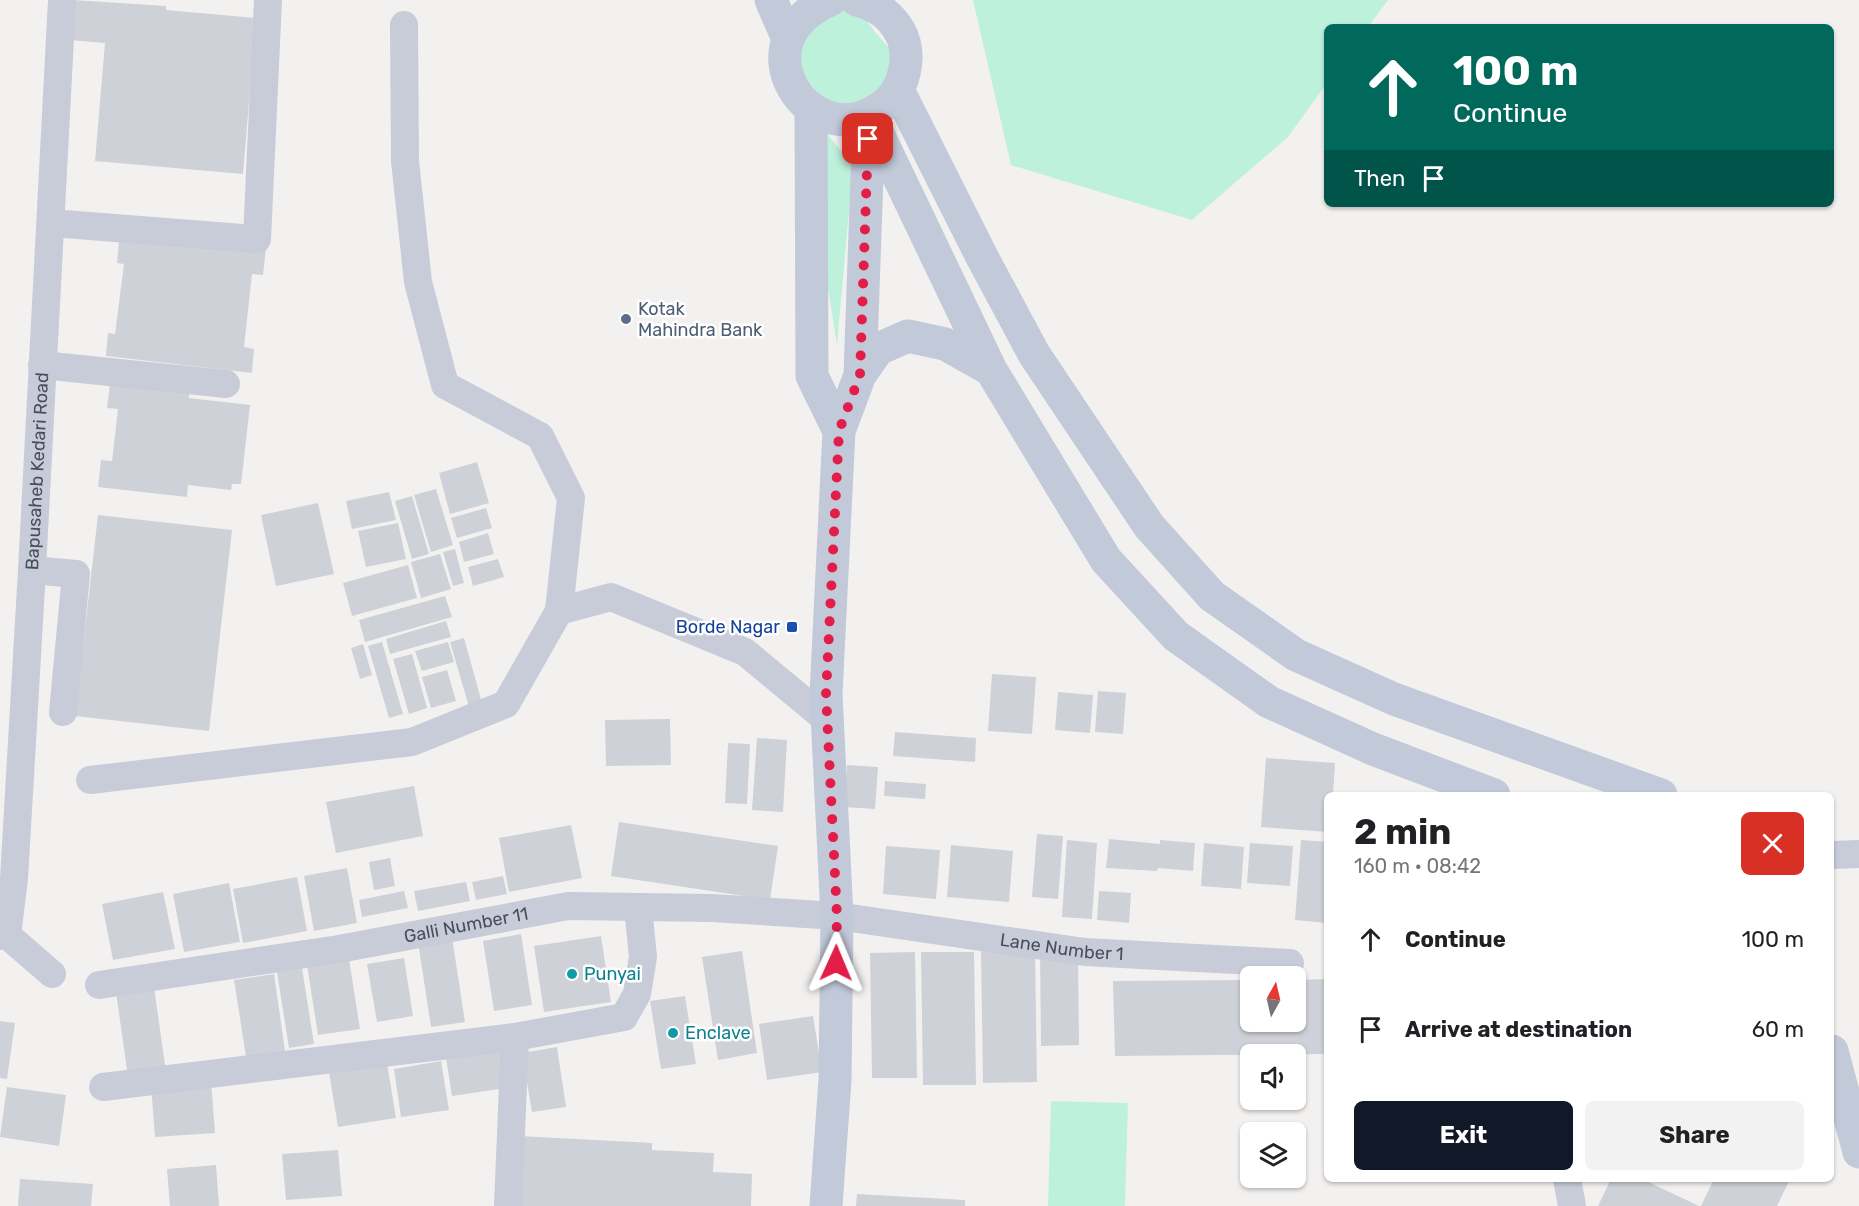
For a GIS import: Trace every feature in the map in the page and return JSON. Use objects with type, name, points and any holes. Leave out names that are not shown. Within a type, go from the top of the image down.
[{"type":"street","name":"Bapusaheb Kedari Road","points":[[3,935],[14,879],[62,0]]},
{"type":"street","points":[[51,223],[257,239],[268,0]]},
{"type":"street","points":[[771,0],[788,39]]},
{"type":"street","points":[[830,0],[813,8],[798,21],[788,39],[784,59],[788,78],[797,96],[811,108],[829,117],[847,119],[869,115],[885,105],[898,90],[905,73],[906,54],[901,34],[889,8],[857,0]]},
{"type":"street","points":[[90,780],[412,742],[506,704],[559,610],[571,498],[540,436],[446,385],[424,305],[418,282],[405,161],[404,25]]},
{"type":"street","points":[[898,90],[982,257],[1034,354],[1149,526],[1212,596],[1296,655],[1384,695],[1654,792]]},
{"type":"street","points":[[811,108],[812,376],[839,431]]},
{"type":"street","points":[[869,115],[991,370],[1106,560],[1176,636],[1269,702],[1373,749],[1486,792]]},
{"type":"street","points":[[860,375],[869,115]]},
{"type":"street","points":[[826,1206],[835,1080],[837,916],[826,694],[839,431],[860,375],[878,349],[908,336],[945,344],[991,370]]},
{"type":"street","points":[[42,365],[226,384]]},
{"type":"street","points":[[32,570],[76,574],[63,712]]},
{"type":"street","points":[[559,610],[611,597],[621,601],[745,652],[827,720]]},
{"type":"street","points":[[1834,855],[1859,854]]},
{"type":"street","name":"Galli Number 11","points":[[99,985],[339,949],[568,906],[712,908],[837,916]]},
{"type":"street","points":[[104,1087],[515,1037],[624,1017],[637,994],[643,957],[638,907]]},
{"type":"street","name":"Lane Number 1","points":[[837,916],[1085,952],[1290,963]]},
{"type":"street","points":[[3,935],[52,974]]},
{"type":"street","points":[[508,1206],[515,1037]]},
{"type":"street","points":[[1834,1058],[1859,1152]]},
{"type":"street","points":[[1568,1182],[1572,1206]]},
{"type":"green space","points":[[816,0],[861,12],[897,57],[866,156],[796,65],[806,40]]},
{"type":"green space","points":[[973,0],[1388,0],[1370,24],[1324,24],[1324,87],[1288,137],[1192,220],[1011,165]]},
{"type":"green space","points":[[798,97],[853,166],[837,345]]},
{"type":"green space","points":[[1051,1101],[1128,1103],[1125,1206],[1048,1206]]},
{"type":"building","points":[[73,0],[166,6],[166,10],[256,18],[243,174],[95,161],[105,43],[70,40]]},
{"type":"building","points":[[120,231],[266,248],[263,275],[252,274],[244,347],[254,349],[252,373],[106,356],[108,333],[115,334],[124,264],[117,263]]},
{"type":"building","points":[[110,383],[189,392],[189,398],[250,405],[241,484],[232,484],[231,490],[188,485],[187,497],[98,487],[101,460],[112,461],[118,409],[107,408]]},
{"type":"building","points":[[477,462],[489,503],[450,514],[439,473]]},
{"type":"building","points":[[436,489],[453,545],[431,552],[414,495]]},
{"type":"building","points":[[389,492],[396,520],[352,529],[346,501]]},
{"type":"building","points":[[412,496],[429,554],[412,559],[395,501]]},
{"type":"building","points":[[318,503],[334,574],[276,586],[261,515]]},
{"type":"building","points":[[486,508],[492,528],[457,538],[451,518]]},
{"type":"building","points":[[98,515],[232,530],[209,731],[75,716]]},
{"type":"building","points":[[398,523],[406,559],[366,567],[358,531]]},
{"type":"building","points":[[488,533],[494,554],[464,562],[459,542]]},
{"type":"building","points":[[455,549],[464,583],[453,586],[443,552]]},
{"type":"building","points":[[440,554],[451,589],[421,598],[411,562]]},
{"type":"building","points":[[498,559],[504,577],[473,586],[468,567]]},
{"type":"building","points":[[408,565],[417,598],[352,616],[343,583]]},
{"type":"building","points":[[445,596],[452,617],[365,642],[359,620]]},
{"type":"building","points":[[446,621],[451,637],[390,654],[386,639]]},
{"type":"building","points":[[464,638],[482,703],[469,707],[450,642]]},
{"type":"building","points":[[382,642],[403,714],[389,718],[368,646]]},
{"type":"building","points":[[448,642],[454,662],[422,671],[415,651]]},
{"type":"building","points":[[363,644],[372,675],[360,679],[351,648]]},
{"type":"building","points":[[412,654],[427,708],[409,714],[393,659]]},
{"type":"building","points":[[447,670],[456,701],[431,708],[422,677]]},
{"type":"building","points":[[992,674],[1036,677],[1032,734],[988,731]]},
{"type":"building","points":[[1098,691],[1126,693],[1123,734],[1095,732]]},
{"type":"building","points":[[1058,692],[1093,695],[1090,733],[1055,730]]},
{"type":"building","points":[[670,719],[671,765],[606,766],[605,720]]},
{"type":"building","points":[[895,732],[976,738],[975,762],[893,756]]},
{"type":"building","points":[[757,738],[787,740],[783,812],[752,810]]},
{"type":"building","points":[[728,743],[750,744],[747,804],[725,803]]},
{"type":"building","points":[[1266,758],[1335,763],[1333,792],[1324,792],[1324,832],[1261,827]]},
{"type":"building","points":[[847,765],[878,767],[875,809],[844,807]]},
{"type":"building","points":[[885,781],[926,784],[925,799],[884,796]]},
{"type":"building","points":[[414,786],[423,836],[336,853],[326,802]]},
{"type":"building","points":[[619,822],[778,846],[770,900],[611,876]]},
{"type":"building","points":[[571,825],[582,878],[509,892],[499,838]]},
{"type":"building","points":[[1037,834],[1063,836],[1058,899],[1032,897]]},
{"type":"building","points":[[1109,839],[1160,844],[1160,840],[1195,843],[1193,871],[1106,868]]},
{"type":"building","points":[[1067,840],[1097,843],[1092,919],[1062,917]]},
{"type":"building","points":[[1301,840],[1324,842],[1324,923],[1295,920]]},
{"type":"building","points":[[1204,843],[1244,847],[1241,889],[1201,886]]},
{"type":"building","points":[[1250,843],[1293,846],[1290,886],[1247,883]]},
{"type":"building","points":[[951,845],[1013,851],[1009,902],[947,897]]},
{"type":"building","points":[[886,846],[940,850],[936,899],[883,894]]},
{"type":"building","points":[[390,858],[395,886],[374,890],[369,862]]},
{"type":"building","points":[[347,868],[357,923],[314,931],[304,876]]},
{"type":"building","points":[[503,876],[507,894],[476,900],[472,882]]},
{"type":"building","points":[[297,877],[307,931],[243,943],[233,889]]},
{"type":"building","points":[[466,882],[470,901],[418,911],[414,891]]},
{"type":"building","points":[[229,883],[240,942],[184,952],[173,894]]},
{"type":"building","points":[[404,891],[408,908],[362,917],[359,900]]},
{"type":"building","points":[[1099,891],[1131,893],[1129,923],[1097,920]]},
{"type":"building","points":[[163,892],[175,949],[113,960],[102,904]]},
{"type":"building","points":[[521,934],[532,1005],[494,1011],[483,941]]},
{"type":"building","name":"Punyai","points":[[601,936],[611,1002],[544,1012],[534,946]]},
{"type":"building","points":[[452,937],[465,1022],[431,1027],[418,942]]},
{"type":"building","points":[[742,951],[757,1053],[718,1060],[702,957]]},
{"type":"building","points":[[981,951],[1035,951],[1037,1082],[983,1083]]},
{"type":"building","points":[[915,952],[917,1078],[872,1078],[870,953]]},
{"type":"building","points":[[921,952],[974,952],[976,1085],[923,1085]]},
{"type":"building","points":[[1040,954],[1078,954],[1079,1045],[1041,1046]]},
{"type":"building","points":[[404,958],[413,1016],[377,1022],[367,964]]},
{"type":"building","points":[[349,959],[360,1029],[318,1035],[307,965]]},
{"type":"building","points":[[302,968],[314,1044],[289,1048],[277,972]]},
{"type":"building","points":[[274,974],[285,1051],[246,1057],[234,980]]},
{"type":"building","points":[[1324,979],[1324,1054],[1306,1054],[1306,1044],[1240,1044],[1240,1055],[1115,1056],[1113,981],[1240,980],[1240,1032],[1306,1032],[1306,980]]},
{"type":"building","points":[[154,987],[166,1072],[128,1077],[116,992]]},
{"type":"building","name":"Enclave","points":[[685,996],[696,1064],[661,1069],[650,1001]]},
{"type":"building","points":[[813,1016],[822,1072],[767,1080],[759,1024]]},
{"type":"building","points":[[0,1021],[15,1023],[7,1079],[0,1078]]},
{"type":"building","points":[[500,1043],[506,1088],[452,1096],[445,1051]]},
{"type":"building","points":[[557,1047],[566,1107],[532,1112],[522,1053]]},
{"type":"building","points":[[441,1061],[449,1110],[401,1117],[394,1069]]},
{"type":"building","points":[[387,1063],[396,1118],[338,1127],[329,1072]]},
{"type":"building","points":[[211,1080],[215,1133],[155,1137],[151,1085]]},
{"type":"building","points":[[7,1087],[66,1095],[59,1146],[0,1137]]},
{"type":"building","points":[[520,1136],[652,1143],[652,1150],[714,1153],[713,1172],[752,1174],[751,1206],[517,1206]]},
{"type":"building","points":[[338,1150],[342,1196],[286,1200],[282,1154]]},
{"type":"building","points":[[216,1165],[219,1206],[170,1206],[167,1169]]},
{"type":"building","points":[[20,1179],[93,1184],[91,1206],[18,1206]]},
{"type":"building","points":[[1610,1182],[1648,1182],[1699,1206],[1598,1206]]},
{"type":"building","points":[[1713,1182],[1789,1182],[1777,1206],[1701,1206]]},
{"type":"building","points":[[857,1194],[965,1200],[965,1206],[856,1206]]},
{"type":"place","name":"Kotak Mahindra Bank","points":[[626,319]]},
{"type":"place","name":"Borde Nagar","points":[[792,627]]},
{"type":"place","name":"Punyai","points":[[572,974]]},
{"type":"place","name":"Enclave","points":[[673,1033]]},
{"type":"route","points":[[836,963],[837,916],[826,694],[839,431],[860,375],[868,139]]}]
